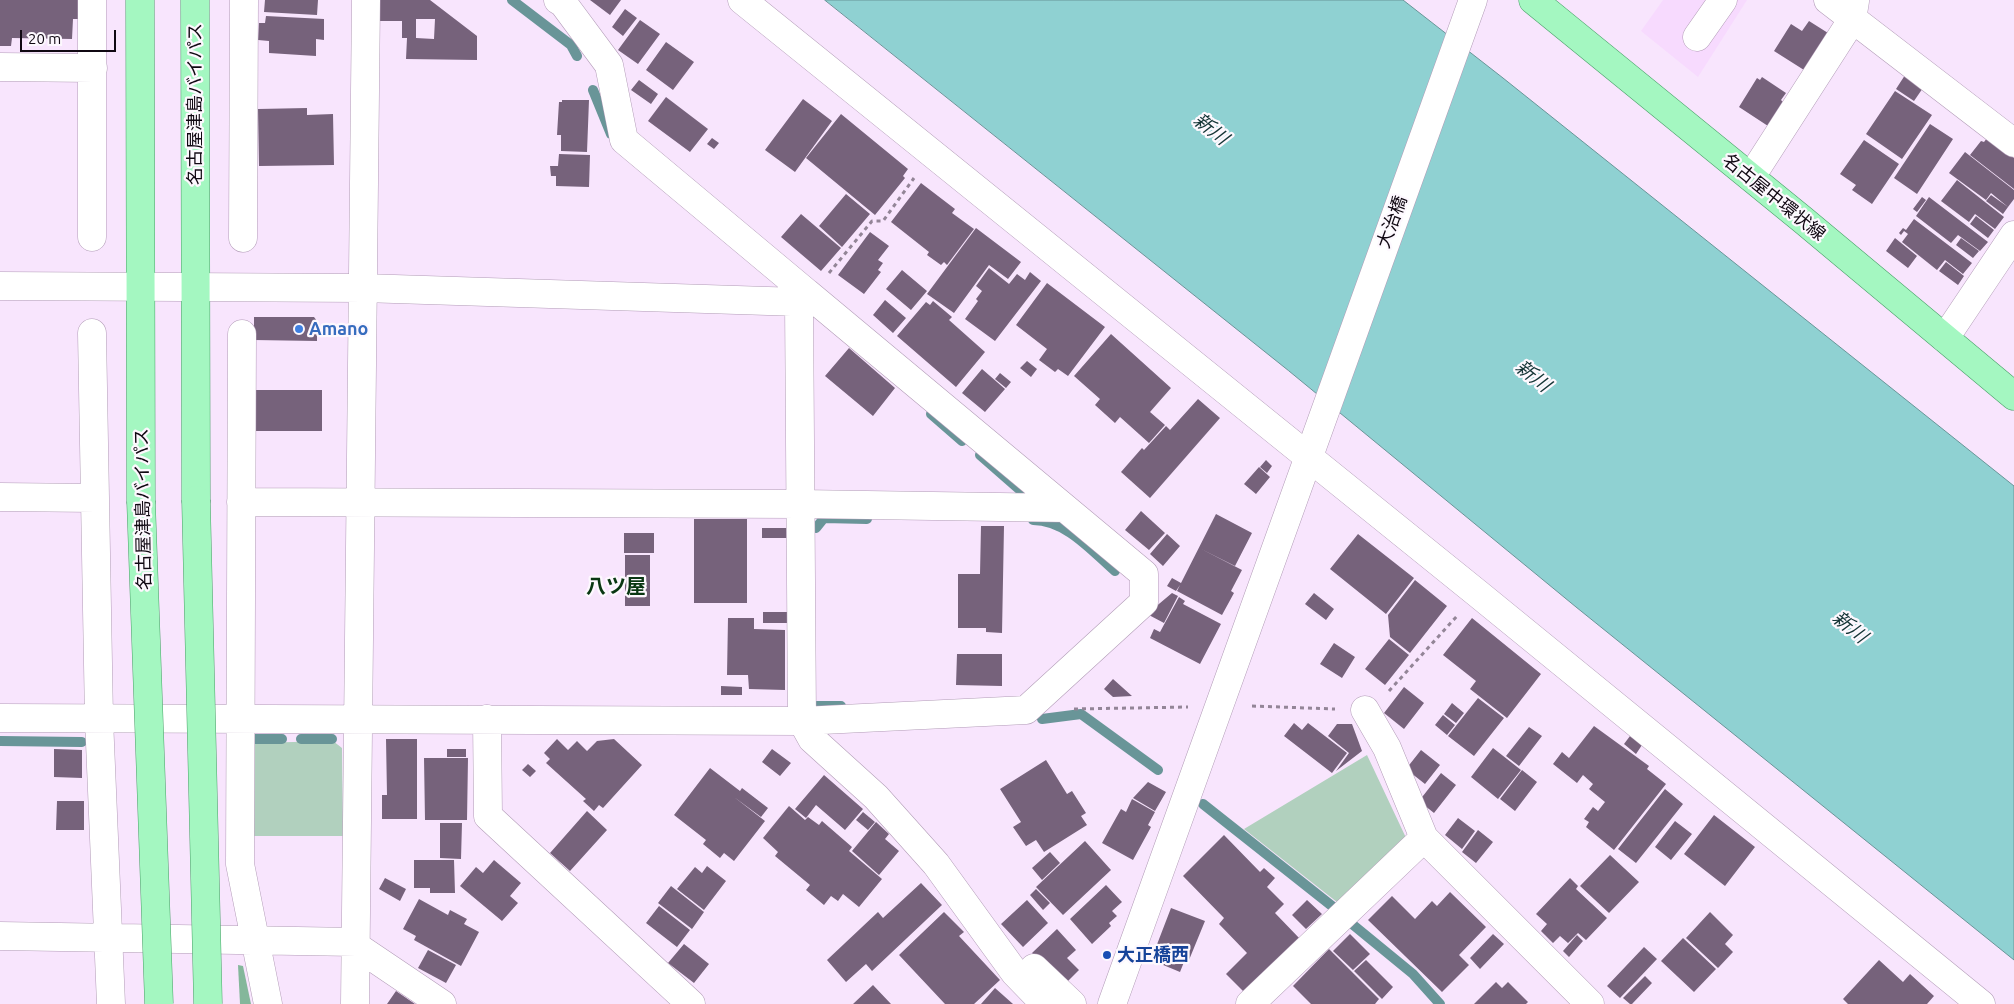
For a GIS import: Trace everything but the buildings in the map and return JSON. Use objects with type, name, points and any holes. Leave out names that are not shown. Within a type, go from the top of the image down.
[{"type":"main road","name":"名古屋中環状線","points":[[1532,0],[1750,177],[2014,396]]},
{"type":"main road","name":"名古屋津島バイパス","points":[[140,7],[141,501],[159,1004]]},
{"type":"main road","name":"名古屋津島バイパス","points":[[195,7],[196,500],[208,1004]]},
{"type":"street","points":[[92,0],[92,237]]},
{"type":"street","points":[[243,238],[244,0]]},
{"type":"street","points":[[355,1004],[366,0]]},
{"type":"street","points":[[0,718],[802,721],[1026,710],[1144,602],[1144,574],[1066,508],[806,297],[624,140],[609,66],[563,3],[558,0]]},
{"type":"street","points":[[742,0],[932,153],[1310,450],[1477,593],[1981,1004]]},
{"type":"street","name":"大治橋","points":[[1112,1004],[1473,0]]},
{"type":"street","points":[[1697,38],[1723,0]]},
{"type":"street","points":[[1828,0],[1854,10],[2014,143]]},
{"type":"street","points":[[1750,177],[1854,10]]},
{"type":"street","points":[[0,67],[92,68]]},
{"type":"street","points":[[1945,338],[2014,235]]},
{"type":"street","points":[[0,286],[363,288],[806,297]]},
{"type":"street","points":[[806,297],[801,504],[802,721],[812,739],[876,797],[936,864],[1015,973],[1045,1004]]},
{"type":"street","points":[[92,333],[99,719],[111,1004]]},
{"type":"street","points":[[242,334],[240,864],[268,1004]]},
{"type":"street","points":[[0,497],[95,498]]},
{"type":"street","points":[[241,502],[801,504],[1066,508]]},
{"type":"street","points":[[1365,710],[1387,748],[1424,838],[1590,1004]]},
{"type":"street","points":[[487,720],[488,816],[692,1004]]},
{"type":"street","points":[[1250,1004],[1424,838]]},
{"type":"street","points":[[0,936],[255,940],[356,944],[442,1004]]},
{"type":"street","points":[[1003,957],[1027,962],[1072,1004]]},
{"type":"path","points":[[806,297],[872,221],[883,221],[932,153]]},
{"type":"path","points":[[1251,706],[1365,710],[1376,706],[1477,593]]},
{"type":"path","points":[[1026,710],[1191,707]]},
{"type":"shaded area","points":[[1663,0],[1747,0],[1698,77],[1641,31]]},
{"type":"shaded area","points":[[333,741],[342,748],[343,836],[253,836],[254,743]]},
{"type":"shaded area","points":[[1367,755],[1408,842],[1342,906],[1244,829]]},
{"type":"shaded area","points":[[238,965],[243,966],[251,1004],[240,1004]]},
{"type":"water","name":"新川","points":[[825,0],[1403,0],[2014,486],[2014,960],[1576,607],[1289,371]]},
{"type":"waterway","points":[[512,0],[571,45],[577,56]]},
{"type":"waterway","points":[[593,90],[611,134]]},
{"type":"waterway","points":[[931,414],[962,441]]},
{"type":"waterway","points":[[980,455],[1020,490]]},
{"type":"waterway","points":[[816,528],[824,518],[867,519]]},
{"type":"waterway","points":[[1033,520],[1045,521],[1067,531],[1088,546],[1115,571]]},
{"type":"waterway","points":[[817,706],[841,706]]},
{"type":"waterway","points":[[1042,719],[1081,714],[1158,770]]},
{"type":"waterway","points":[[255,739],[282,739]]},
{"type":"waterway","points":[[301,739],[332,739]]},
{"type":"waterway","points":[[0,741],[82,742]]},
{"type":"waterway","points":[[1203,804],[1337,910]]},
{"type":"waterway","points":[[1352,924],[1413,974],[1440,1004]]},
{"type":"place","name":"Amano","points":[[299,329]]},
{"type":"place","name":"大正橋西","points":[[1107,955]]},
{"type":"district","name":"八ツ屋","points":[[616,586]]}]
